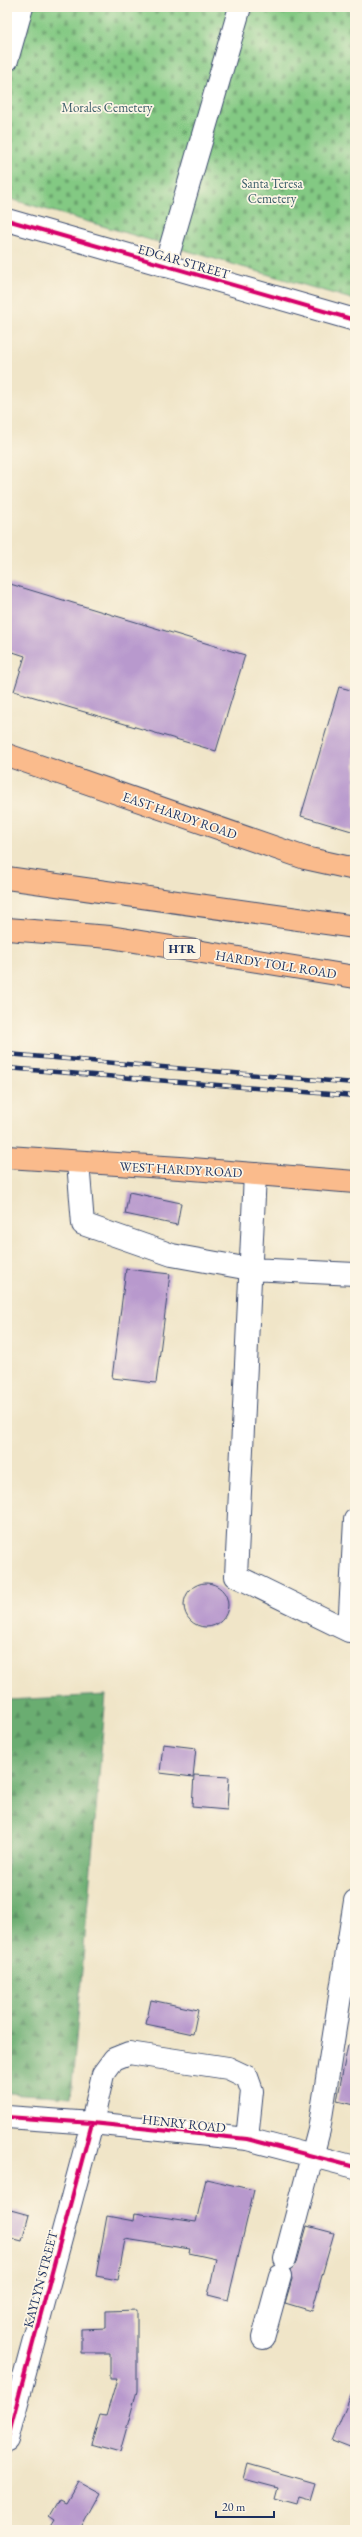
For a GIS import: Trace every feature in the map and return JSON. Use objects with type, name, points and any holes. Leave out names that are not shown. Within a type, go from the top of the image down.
[{"type":"main road","name":"EAST HARDY ROAD","points":[[7,754],[305,858],[355,869]]},
{"type":"main road","points":[[7,878],[355,927]]},
{"type":"main road","name":"HARDY TOLL ROAD","points":[[7,929],[110,937],[355,977]]},
{"type":"main road","name":"WEST HARDY ROAD","points":[[7,1157],[355,1182]]},
{"type":"street","points":[[7,60],[22,7]]},
{"type":"street","points":[[165,266],[240,7]]},
{"type":"street","name":"EDGAR STREET","points":[[7,220],[355,320]]},
{"type":"street","points":[[78,1162],[83,1224],[172,1255],[250,1269],[355,1274]]},
{"type":"street","points":[[255,1174],[236,1576],[352,1631],[355,1520]]},
{"type":"street","points":[[264,2338],[319,2130],[355,1900]]},
{"type":"street","name":"KAYLYN STREET","points":[[7,2440],[92,2123],[103,2074],[114,2059],[129,2053],[228,2068],[247,2076],[252,2091],[247,2140]]},
{"type":"street","name":"HENRY ROAD","points":[[7,2117],[92,2123],[247,2140],[312,2155],[355,2167]]},
{"type":"green space","points":[[7,7],[355,7],[355,300],[7,198]]},
{"type":"green space","points":[[106,1695],[71,2097],[7,2093],[7,1700]]},
{"type":"building","points":[[7,583],[245,655],[216,751],[14,691],[25,656],[7,650]]},
{"type":"building","points":[[339,687],[355,691],[355,832],[301,816]]},
{"type":"building","points":[[129,1192],[181,1203],[177,1225],[125,1214]]},
{"type":"building","points":[[126,1269],[170,1274],[156,1383],[112,1378]]},
{"type":"building","points":[[206,1583],[218,1587],[224,1593],[228,1605],[224,1617],[218,1623],[206,1627],[194,1623],[188,1617],[184,1605],[188,1593],[194,1587]]},
{"type":"building","points":[[163,1744],[196,1748],[193,1777],[160,1773]]},
{"type":"building","points":[[194,1775],[229,1777],[227,1810],[192,1807]]},
{"type":"building","points":[[151,2000],[198,2010],[193,2034],[146,2024]]},
{"type":"building","points":[[348,2045],[355,2046],[355,2105],[337,2101]]},
{"type":"building","points":[[206,2179],[254,2190],[228,2300],[208,2295],[216,2259],[189,2253],[190,2249],[125,2239],[118,2280],[96,2276],[107,2216],[134,2221],[135,2213],[196,2222]]},
{"type":"building","points":[[7,2209],[29,2215],[22,2241],[7,2237]]},
{"type":"building","points":[[307,2226],[334,2233],[312,2311],[285,2303],[292,2279],[290,2270],[297,2262]]},
{"type":"building","points":[[137,2310],[137,2391],[120,2452],[91,2444],[100,2415],[106,2416],[117,2379],[110,2379],[110,2353],[81,2353],[81,2329],[106,2328],[106,2311]]},
{"type":"building","points":[[355,2386],[355,2450],[332,2441]]},
{"type":"building","points":[[248,2464],[315,2483],[310,2500],[299,2497],[297,2505],[275,2499],[278,2488],[244,2479]]},
{"type":"building","points":[[78,2481],[100,2493],[80,2530],[49,2530],[55,2520],[49,2516],[59,2499],[66,2502]]},
{"type":"railway","points":[[7,1054],[355,1083]]},
{"type":"railway","points":[[7,1068],[355,1096]]},
{"type":"cycle path","points":[[7,220],[355,320]]},
{"type":"cycle path","points":[[7,2117],[92,2123],[247,2139],[355,2167]]},
{"type":"cycle path","points":[[7,2440],[92,2123]]},
{"type":"park label","name":"Morales Cemetery","points":[[107,107]]},
{"type":"park label","name":"Santa Teresa Cemetery","points":[[272,190]]}]
